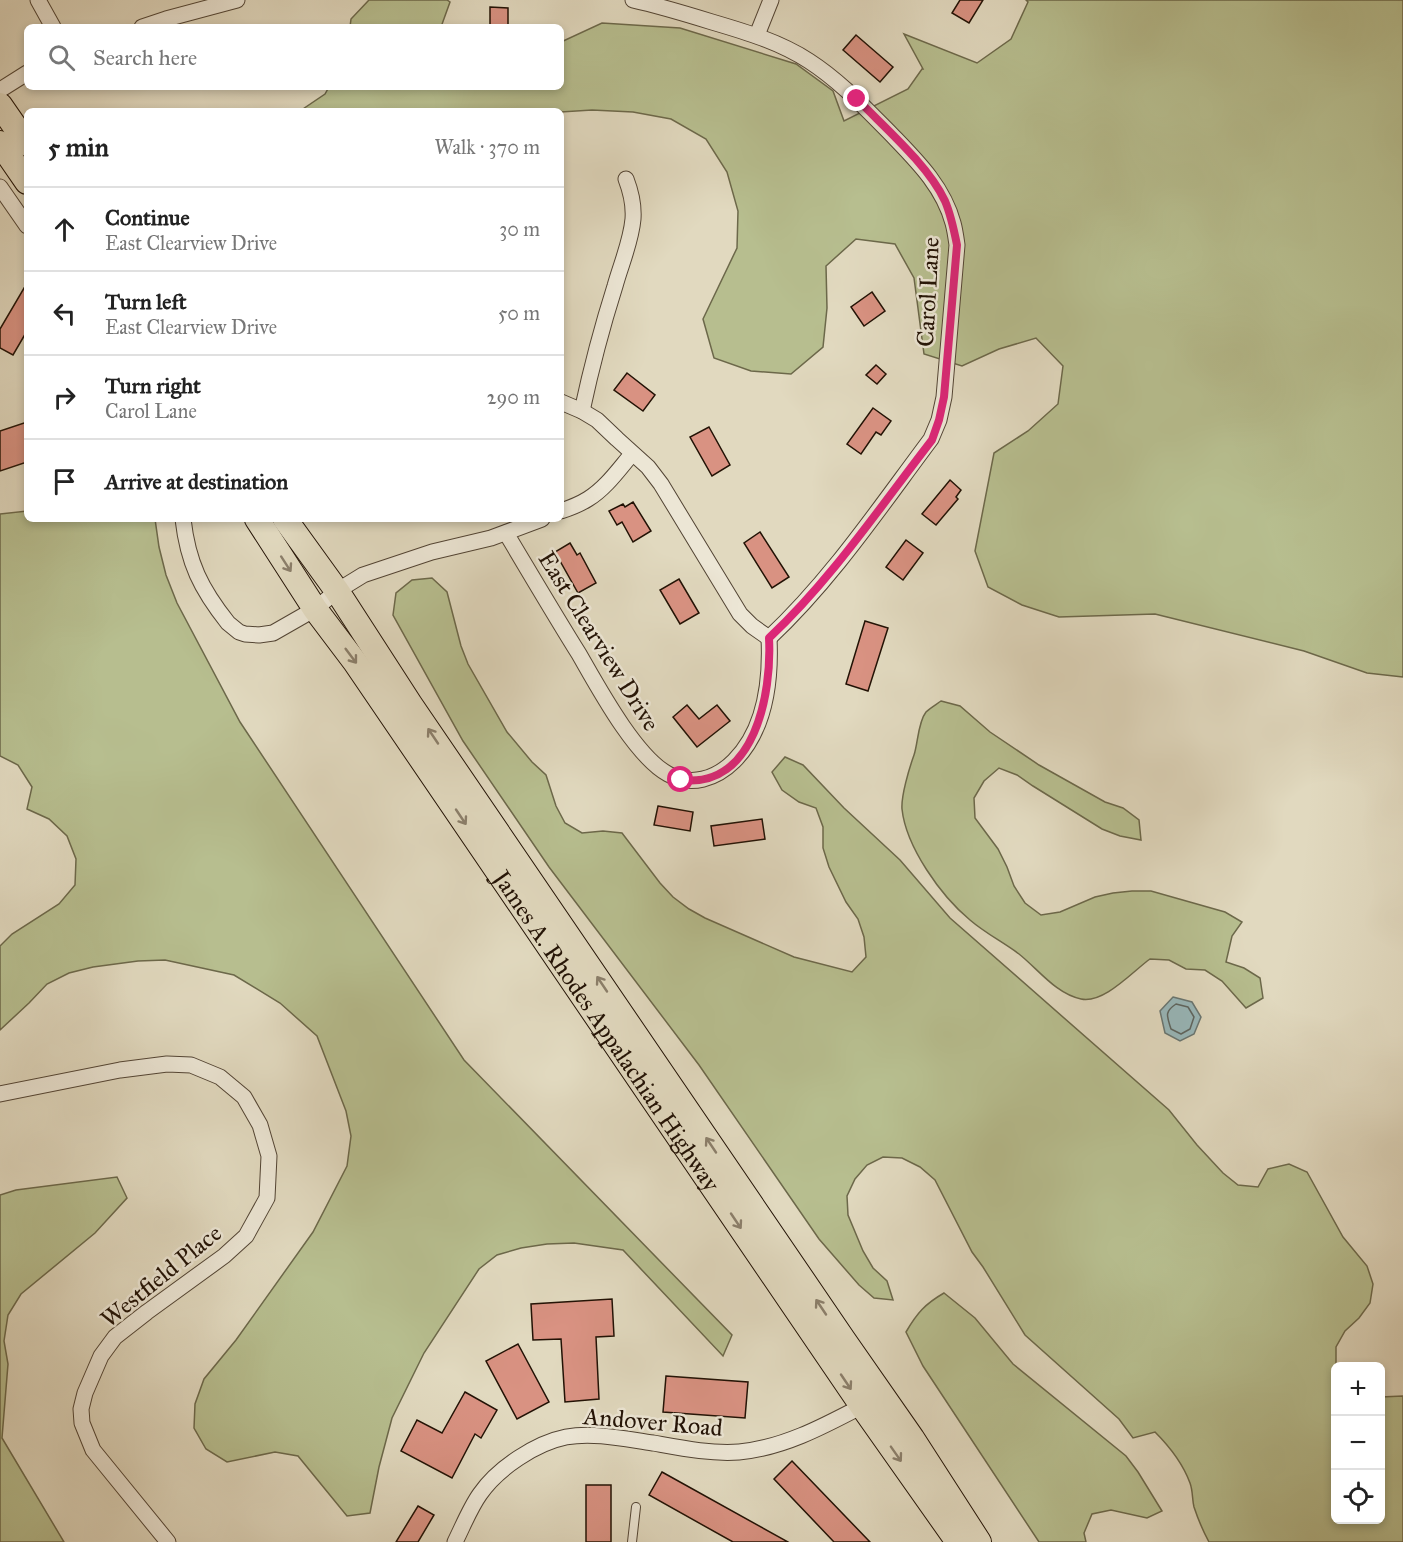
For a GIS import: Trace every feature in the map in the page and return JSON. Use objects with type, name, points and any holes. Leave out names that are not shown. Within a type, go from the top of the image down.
[{"type":"highway","points":[[0,105],[24,140]]},
{"type":"highway","points":[[0,143],[24,178]]},
{"type":"highway","name":"James A. Rhodes Appalachian Highway","points":[[259,522],[315,609],[355,662],[870,1398],[912,1438],[980,1542]]},
{"type":"highway","name":"James A. Rhodes Appalachian Highway","points":[[287,522],[337,591],[870,1398],[958,1542]]},
{"type":"street","points":[[38,0],[51,24]]},
{"type":"street","points":[[151,24],[237,0]]},
{"type":"street","name":"Carol Lane","points":[[633,0],[757,35],[807,59],[841,84],[916,160],[933,180],[945,200],[953,222],[957,245],[944,397],[932,440],[839,561],[769,638]]},
{"type":"street","points":[[757,35],[771,0]]},
{"type":"street","points":[[0,90],[24,75]]},
{"type":"street","points":[[582,411],[608,308],[630,236],[633,196],[626,179]]},
{"type":"street","points":[[0,187],[24,222]]},
{"type":"street","points":[[564,403],[597,420],[648,467],[661,484],[740,614],[769,638]]},
{"type":"street","points":[[564,510],[594,495],[632,453]]},
{"type":"street","points":[[183,522],[184,534],[196,575],[209,598],[233,628],[245,634],[259,635],[273,633],[315,609],[337,591],[363,575],[432,552],[506,533],[534,522]]},
{"type":"street","name":"East Clearview Drive","points":[[506,533],[611,709],[653,764],[681,780],[692,781],[714,776],[726,769],[745,750],[759,722],[765,697],[770,659],[769,638]]},
{"type":"street","name":"Westfield Place","points":[[0,1094],[120,1070],[167,1064],[191,1065],[220,1077],[244,1097],[260,1125],[269,1156],[267,1198],[246,1236],[224,1256],[115,1337],[101,1356],[85,1393],[81,1409],[82,1423],[93,1450],[168,1542]]},
{"type":"street","name":"Andover Road","points":[[455,1542],[480,1494],[497,1474],[518,1458],[545,1445],[566,1438],[590,1436],[705,1451],[738,1452],[762,1448],[812,1431],[870,1398]]},
{"type":"lane","points":[[632,1542],[636,1507]]},
{"type":"green space","points":[[369,0],[447,0],[450,2],[442,24],[350,24],[351,19]]},
{"type":"green space","points":[[1026,0],[1403,0],[1403,677],[1367,673],[1304,651],[1155,614],[1059,617],[1022,605],[988,587],[975,551],[994,453],[1028,431],[1058,404],[1063,366],[1036,338],[999,349],[962,366],[924,354],[914,278],[895,244],[856,239],[826,266],[827,308],[823,347],[791,374],[751,371],[714,358],[703,319],[737,248],[738,211],[727,172],[706,139],[671,119],[633,112],[592,110],[564,112],[564,108],[304,108],[327,90],[564,90],[564,41],[602,23],[680,28],[796,64],[833,91],[844,121],[908,89],[923,69],[904,34],[977,63],[1011,39],[1028,2]]},
{"type":"green space","points":[[24,511],[24,522],[155,522],[166,575],[177,603],[240,722],[464,1060],[732,1335],[723,1356],[623,1250],[574,1243],[521,1248],[497,1255],[479,1269],[424,1353],[392,1418],[370,1513],[347,1516],[298,1456],[275,1452],[227,1462],[206,1449],[194,1428],[195,1404],[204,1379],[236,1340],[313,1232],[347,1166],[351,1136],[346,1111],[317,1036],[280,1003],[234,975],[165,960],[93,967],[69,973],[47,984],[0,1030],[0,946],[12,934],[59,904],[75,885],[76,859],[67,836],[49,819],[27,809],[32,787],[18,765],[0,756],[0,514]]},
{"type":"green space","points":[[432,578],[447,592],[468,664],[507,732],[546,775],[556,806],[565,823],[582,833],[603,831],[622,833],[660,883],[689,909],[794,957],[852,972],[866,957],[864,937],[858,919],[846,902],[829,867],[823,848],[823,827],[816,808],[799,802],[782,790],[772,772],[785,757],[803,765],[844,808],[900,860],[950,918],[1169,1110],[1197,1145],[1223,1173],[1238,1185],[1258,1187],[1268,1169],[1289,1164],[1307,1172],[1343,1237],[1367,1266],[1373,1284],[1370,1303],[1345,1331],[1336,1347],[1336,1362],[1331,1362],[1331,1524],[1385,1524],[1385,1397],[1403,1396],[1403,1542],[1209,1542],[1194,1507],[1187,1476],[1171,1450],[1155,1432],[1133,1438],[1119,1419],[1025,1335],[972,1252],[935,1180],[920,1167],[902,1158],[883,1157],[867,1165],[855,1179],[847,1196],[848,1215],[863,1251],[873,1268],[887,1281],[893,1300],[874,1298],[859,1285],[819,1239],[699,1065],[549,867],[463,741],[393,615],[396,593],[412,580]]},
{"type":"green space","points":[[941,701],[960,706],[990,732],[1039,765],[1105,802],[1123,808],[1139,820],[1141,840],[1120,836],[1102,829],[1017,775],[999,768],[984,781],[974,798],[975,818],[998,849],[1014,886],[1025,903],[1041,915],[1060,912],[1095,897],[1113,893],[1151,891],[1225,912],[1242,922],[1232,936],[1226,962],[1244,968],[1260,978],[1263,998],[1246,1008],[1222,981],[1205,970],[1186,969],[1169,960],[1150,959],[1108,992],[1099,997],[1081,999],[1055,987],[1019,954],[959,910],[927,870],[910,839],[902,809],[904,790],[921,721],[926,712]]},
{"type":"green space","points":[[117,1177],[127,1198],[95,1233],[21,1294],[8,1315],[4,1341],[8,1364],[2,1438],[64,1542],[0,1542],[0,1195],[16,1190]]},
{"type":"green space","points":[[944,1293],[975,1318],[1013,1364],[1126,1456],[1162,1511],[1147,1518],[1111,1510],[1092,1514],[1084,1533],[1086,1542],[1039,1542],[923,1366],[906,1332],[922,1310]]},
{"type":"water","points":[[1173,997],[1192,1002],[1201,1017],[1194,1034],[1180,1041],[1165,1033],[1160,1011]]},
{"type":"building","points":[[960,0],[983,0],[969,23],[952,13]]},
{"type":"building","points":[[490,7],[508,8],[508,24],[490,24]]},
{"type":"building","points":[[856,35],[893,67],[880,82],[843,50]]},
{"type":"building","points":[[24,288],[24,336],[13,355],[0,348],[0,329]]},
{"type":"building","points":[[872,292],[885,311],[864,326],[851,307]]},
{"type":"building","points":[[876,365],[886,374],[877,384],[866,375]]},
{"type":"building","points":[[627,373],[655,395],[643,411],[614,390]]},
{"type":"building","points":[[873,408],[891,421],[881,435],[876,432],[861,454],[847,444]]},
{"type":"building","points":[[24,423],[24,463],[0,471],[0,431]]},
{"type":"building","points":[[709,427],[730,465],[712,476],[690,437]]},
{"type":"building","points":[[950,480],[961,490],[956,497],[958,499],[936,525],[922,514]]},
{"type":"building","points":[[633,502],[651,531],[633,542],[622,522],[617,525],[609,511],[623,504],[625,507]]},
{"type":"building","points":[[760,532],[789,577],[772,588],[744,543]]},
{"type":"building","points":[[906,540],[923,553],[903,580],[886,567]]},
{"type":"building","points":[[570,543],[577,555],[580,553],[596,583],[578,593],[555,552]]},
{"type":"building","points":[[679,579],[699,613],[680,624],[660,590]]},
{"type":"building","points":[[865,621],[888,628],[868,691],[846,684]]},
{"type":"building","points":[[687,705],[699,719],[717,705],[730,721],[697,747],[673,717]]},
{"type":"building","points":[[658,806],[693,812],[690,831],[654,825]]},
{"type":"building","points":[[762,819],[765,839],[714,846],[711,826]]},
{"type":"building","points":[[612,1299],[614,1336],[596,1337],[599,1399],[565,1402],[561,1339],[533,1340],[531,1304]]},
{"type":"building","points":[[518,1344],[549,1402],[517,1419],[486,1361]]},
{"type":"building","points":[[666,1376],[748,1382],[745,1418],[663,1412]]},
{"type":"building","points":[[465,1392],[497,1410],[481,1438],[475,1434],[452,1478],[401,1451],[417,1420],[442,1433]]},
{"type":"building","points":[[792,1461],[870,1542],[834,1542],[774,1479]]},
{"type":"building","points":[[662,1472],[788,1542],[733,1542],[649,1495]]},
{"type":"building","points":[[586,1485],[611,1485],[611,1542],[586,1542]]},
{"type":"building","points":[[418,1506],[434,1515],[418,1542],[396,1542]]},
{"type":"route","points":[[681,780],[703,780],[714,776],[726,769],[745,750],[759,722],[765,697],[770,659],[769,638],[839,561],[932,440],[939,420],[944,397],[957,245],[953,222],[945,200],[933,180],[857,99]]}]
